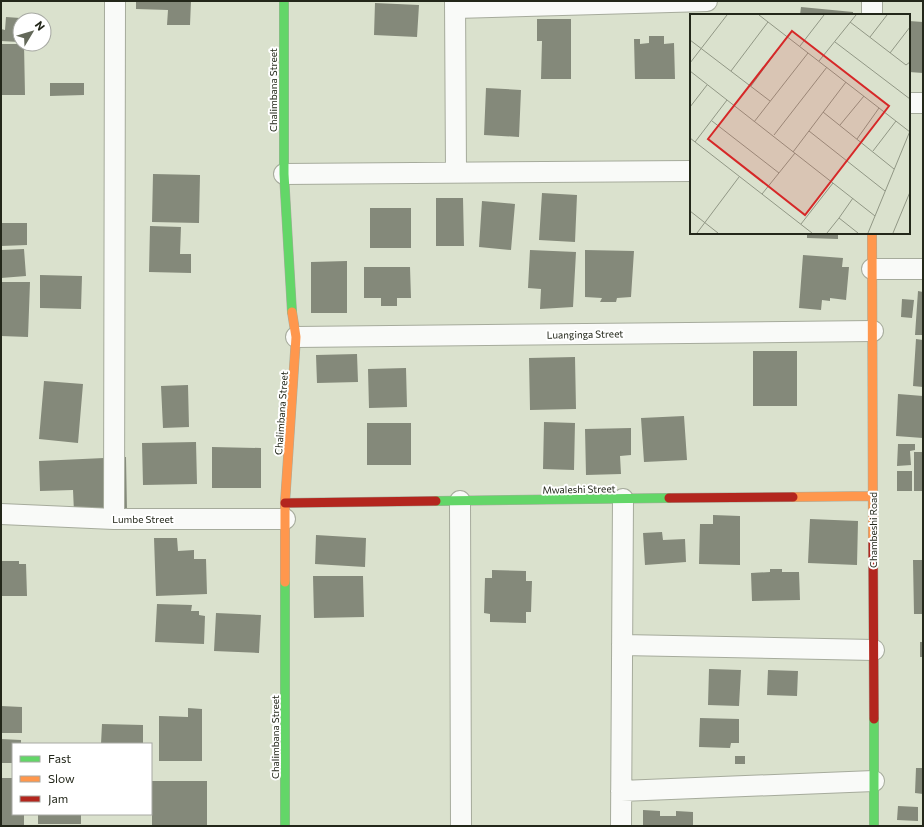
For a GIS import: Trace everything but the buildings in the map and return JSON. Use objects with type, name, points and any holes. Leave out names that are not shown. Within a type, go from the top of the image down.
[{"type":"street","points":[[114,519],[115,1]]},
{"type":"street","name":"Chalimbana Street","points":[[284,1],[284,174],[293,322],[296,337],[285,511],[285,826]]},
{"type":"street","points":[[456,172],[455,4],[707,1]]},
{"type":"street","points":[[872,1],[872,14]]},
{"type":"street","points":[[910,103],[923,103]]},
{"type":"street","points":[[284,174],[690,171]]},
{"type":"street","name":"Chambeshi Road","points":[[872,234],[874,826]]},
{"type":"street","points":[[872,269],[923,269]]},
{"type":"street","name":"Luanginga Street","points":[[296,337],[873,331]]},
{"type":"street","name":"Mwaleshi Street","points":[[285,511],[460,501],[873,496]]},
{"type":"street","points":[[621,826],[623,499]]},
{"type":"street","points":[[460,501],[461,826]]},
{"type":"street","name":"Lumbe Street","points":[[1,514],[114,519],[285,511]]},
{"type":"street","points":[[622,645],[874,650]]},
{"type":"street","points":[[621,791],[874,781]]},
{"type":"traffic: fast","points":[[284,1],[284,174],[292,312]]},
{"type":"traffic: fast","points":[[436,501],[669,498]]},
{"type":"traffic: fast","points":[[285,582],[285,826]]},
{"type":"traffic: fast","points":[[874,719],[874,826]]},
{"type":"traffic: slow","points":[[872,234],[873,541]]},
{"type":"traffic: slow","points":[[285,582],[285,503],[296,337],[292,312]]},
{"type":"traffic: slow","points":[[793,497],[873,496]]},
{"type":"traffic: jam","points":[[669,498],[793,497]]},
{"type":"traffic: jam","points":[[285,503],[436,501]]},
{"type":"traffic: jam","points":[[873,541],[874,719]]}]
